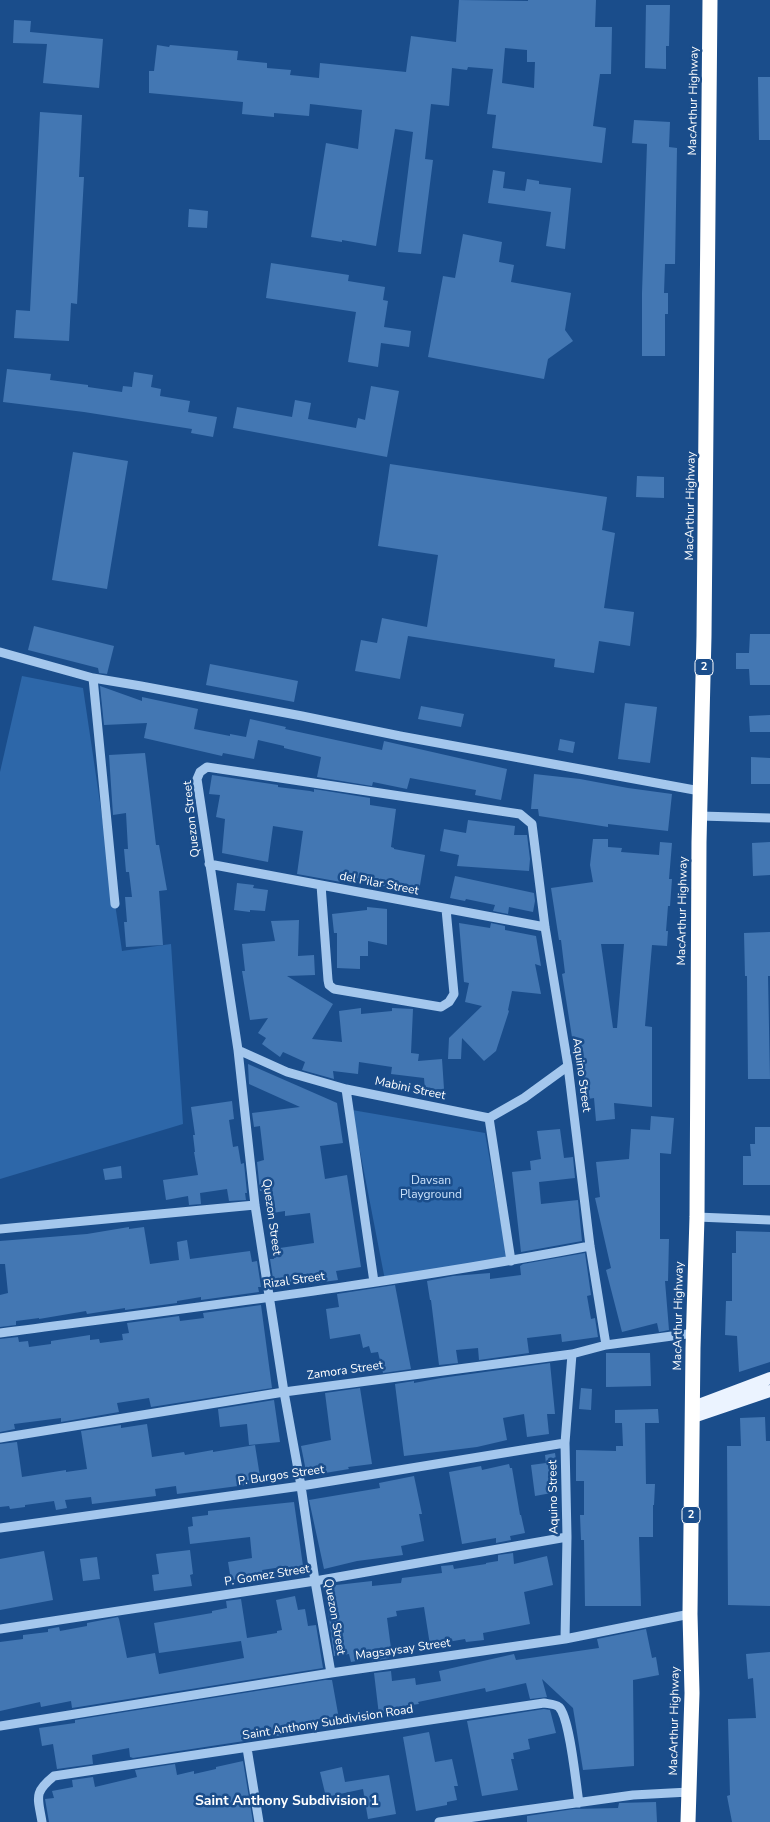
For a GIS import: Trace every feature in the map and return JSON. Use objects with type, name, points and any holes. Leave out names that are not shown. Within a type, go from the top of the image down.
[{"type":"highway","name":"MacArthur Highway","points":[[688,1822],[692,1693],[690,1614],[697,1217],[697,1037],[704,636],[710,0]]},
{"type":"main road","points":[[693,1412],[770,1378]]},
{"type":"main road","points":[[693,1412],[770,1391]]},
{"type":"street","points":[[0,652],[93,678],[150,687],[400,736],[700,791]]},
{"type":"street","points":[[93,678],[115,904]]},
{"type":"street","name":"Quezon Street","points":[[332,1673],[302,1486],[284,1392],[255,1205],[238,1050],[197,779],[200,772],[207,767],[520,814]]},
{"type":"street","name":"Aquino Street","points":[[520,814],[532,824],[545,927],[568,1066],[590,1246],[606,1345]]},
{"type":"street","points":[[700,816],[770,818]]},
{"type":"street","name":"del Pilar Street","points":[[209,864],[545,927]]},
{"type":"street","points":[[321,886],[328,980],[334,989],[441,1006],[449,1002],[454,994],[446,909]]},
{"type":"street","name":"Mabini Street","points":[[238,1050],[287,1072],[346,1089],[489,1118]]},
{"type":"street","points":[[511,1261],[489,1118],[524,1098],[568,1066]]},
{"type":"street","points":[[346,1089],[374,1282]]},
{"type":"street","points":[[0,1229],[255,1205]]},
{"type":"street","points":[[697,1217],[770,1220]]},
{"type":"street","name":"Rizal Street","points":[[0,1333],[374,1282],[511,1261],[590,1246]]},
{"type":"street","name":"Zamora Street","points":[[0,1438],[284,1392],[572,1354],[606,1345],[694,1333]]},
{"type":"street","name":"Aquino Street","points":[[565,1640],[566,1443],[572,1354]]},
{"type":"street","name":"P. Burgos Street","points":[[0,1528],[302,1486],[566,1443]]},
{"type":"street","name":"P. Gomez Street","points":[[0,1630],[316,1581],[567,1537]]},
{"type":"street","name":"Magsaysay Street","points":[[0,1726],[332,1673],[565,1640],[690,1614]]},
{"type":"street","name":"Saint Anthony Subdivision Road","points":[[42,1822],[38,1796],[40,1788],[54,1776],[544,1703],[557,1706],[562,1712],[569,1737],[579,1803]]},
{"type":"street","points":[[247,1748],[259,1822]]},
{"type":"street","points":[[439,1822],[633,1795],[689,1792]]},
{"type":"green space","points":[[22,676],[83,688],[122,951],[171,944],[183,1124],[0,1179],[0,772]]},
{"type":"green space","name":"Davsan Playground","points":[[352,1110],[485,1133],[508,1262],[385,1280]]},
{"type":"building","points":[[459,0],[596,0],[595,27],[612,27],[611,74],[600,74],[593,126],[606,128],[602,163],[492,148],[496,115],[487,114],[493,69],[468,67],[467,70],[452,68],[449,106],[431,104],[425,159],[433,160],[421,254],[398,252],[413,132],[395,129],[376,246],[342,240],[342,242],[311,237],[326,143],[358,149],[362,110],[310,104],[309,116],[274,113],[274,117],[242,114],[243,102],[149,93],[149,71],[154,71],[157,45],[238,51],[237,60],[267,63],[267,68],[291,70],[290,75],[319,78],[320,63],[406,72],[411,36],[456,42]],"holes":[[[505,48],[527,50],[527,62],[535,62],[534,88],[502,83]]]},
{"type":"building","points":[[646,5],[670,5],[669,46],[666,46],[666,69],[645,68]]},
{"type":"building","points":[[14,20],[31,21],[30,32],[103,39],[99,88],[43,83],[47,44],[13,43]]},
{"type":"building","points":[[758,77],[770,77],[770,140],[759,140]]},
{"type":"building","points":[[40,112],[82,115],[79,177],[84,177],[77,304],[71,303],[69,341],[14,338],[16,310],[30,311]]},
{"type":"building","points":[[634,120],[670,122],[669,147],[677,148],[675,264],[665,264],[664,293],[668,293],[668,314],[665,314],[665,356],[642,356],[647,144],[632,143]]},
{"type":"building","points":[[493,170],[505,172],[503,188],[525,191],[527,179],[539,181],[539,184],[571,188],[565,249],[546,246],[551,212],[488,203]]},
{"type":"building","points":[[189,209],[208,211],[207,228],[188,227]]},
{"type":"building","points":[[463,234],[502,242],[499,262],[514,265],[511,282],[571,293],[565,330],[573,341],[548,359],[544,379],[428,357],[443,276],[455,278]]},
{"type":"building","points":[[271,263],[349,275],[348,281],[385,287],[383,300],[388,301],[384,327],[411,331],[409,347],[381,343],[378,367],[348,362],[356,312],[266,298]]},
{"type":"building","points":[[7,369],[51,374],[50,380],[122,392],[123,386],[132,387],[134,372],[153,375],[151,387],[161,389],[160,396],[190,401],[188,412],[217,417],[213,437],[191,433],[192,429],[84,412],[3,402]]},
{"type":"building","points":[[371,386],[399,391],[387,457],[233,428],[237,407],[292,417],[295,400],[311,403],[308,419],[356,428],[358,418],[365,420]]},
{"type":"building","points":[[73,452],[128,461],[107,589],[52,580]]},
{"type":"building","points":[[390,464],[607,497],[602,530],[615,533],[604,608],[634,612],[630,646],[599,641],[594,673],[554,667],[555,659],[408,636],[400,679],[355,671],[361,640],[377,643],[382,618],[427,627],[438,555],[378,546]]},
{"type":"building","points":[[637,476],[664,477],[664,498],[636,497]]},
{"type":"building","points":[[34,626],[114,646],[107,674],[99,673],[98,668],[28,650]]},
{"type":"building","points":[[750,634],[770,634],[770,685],[750,685],[749,669],[736,669],[736,653],[749,653]]},
{"type":"building","points":[[210,664],[298,681],[294,702],[206,685]]},
{"type":"building","points":[[100,686],[142,701],[142,697],[198,709],[194,729],[246,737],[250,719],[286,727],[285,729],[382,750],[384,741],[507,769],[501,800],[475,795],[476,790],[410,778],[407,789],[373,782],[372,786],[317,777],[321,757],[258,740],[254,759],[223,753],[222,756],[144,738],[147,723],[104,725]]},
{"type":"building","points":[[625,703],[657,707],[650,763],[618,759]]},
{"type":"building","points":[[421,706],[464,714],[461,727],[418,719]]},
{"type":"building","points":[[770,715],[770,732],[750,732],[749,716]]},
{"type":"building","points":[[560,739],[575,742],[573,753],[558,750]]},
{"type":"building","points":[[145,753],[156,845],[159,845],[167,890],[159,891],[163,945],[126,947],[125,897],[132,897],[129,872],[126,872],[124,849],[128,849],[126,813],[113,815],[109,755]]},
{"type":"building","points":[[751,757],[770,758],[770,784],[751,784]]},
{"type":"building","points":[[534,774],[580,779],[672,794],[668,831],[608,824],[608,827],[539,816],[538,809],[531,809]]},
{"type":"building","points":[[212,775],[278,785],[278,787],[314,792],[314,789],[370,798],[370,805],[396,809],[391,847],[425,855],[419,891],[376,885],[376,881],[356,878],[355,880],[342,878],[341,882],[297,874],[303,831],[273,826],[268,862],[222,853],[225,819],[216,817],[220,795],[209,794]]},
{"type":"building","points":[[468,820],[515,826],[514,835],[527,835],[530,859],[529,871],[457,866],[459,855],[440,851],[444,829],[466,833]]},
{"type":"building","points":[[593,839],[608,839],[608,847],[622,848],[621,852],[659,855],[660,842],[672,843],[669,879],[672,879],[666,931],[668,931],[667,946],[652,945],[645,1026],[652,1027],[652,1107],[614,1103],[615,1119],[596,1121],[594,1098],[582,1100],[562,974],[565,973],[561,940],[559,940],[551,888],[593,882],[590,865]],"holes":[[[601,944],[624,944],[617,1028],[613,1028]]]},
{"type":"building","points":[[770,842],[770,875],[753,876],[752,843]]},
{"type":"building","points":[[455,876],[534,893],[533,912],[509,907],[508,914],[493,911],[495,905],[450,898]]},
{"type":"building","points":[[237,883],[254,885],[253,888],[268,890],[265,911],[234,910]]},
{"type":"building","points":[[367,907],[387,909],[387,945],[368,941],[368,956],[360,956],[360,969],[337,968],[337,933],[334,933],[332,914],[367,910]]},
{"type":"building","points":[[299,920],[298,956],[314,955],[315,975],[287,976],[333,1004],[312,1039],[342,1042],[339,1011],[361,1008],[361,1014],[392,1011],[392,1008],[413,1009],[411,1053],[419,1054],[418,1061],[442,1059],[444,1089],[425,1090],[424,1078],[391,1074],[392,1067],[359,1062],[358,1074],[333,1071],[334,1079],[302,1070],[305,1062],[283,1052],[280,1057],[262,1044],[266,1038],[258,1033],[268,1018],[250,1020],[242,971],[245,971],[242,944],[275,941],[271,921]]},
{"type":"building","points":[[459,923],[490,928],[491,923],[505,926],[505,930],[536,936],[541,966],[535,964],[541,994],[512,991],[509,1011],[496,1051],[484,1061],[462,1038],[461,1059],[448,1059],[449,1038],[482,1006],[465,1002],[469,983],[464,982]]},
{"type":"building","points":[[770,932],[770,976],[768,976],[770,1079],[748,1079],[747,976],[745,976],[744,933]]},
{"type":"building","points":[[248,1064],[337,1103],[343,1143],[320,1146],[325,1179],[347,1175],[361,1267],[336,1271],[338,1280],[300,1285],[299,1281],[274,1285],[270,1259],[274,1259],[273,1249],[314,1243],[310,1213],[285,1216],[285,1211],[272,1213],[269,1190],[260,1191],[257,1162],[264,1160],[260,1126],[254,1127],[252,1113],[300,1107],[249,1084]]},
{"type":"building","points":[[232,1101],[234,1119],[229,1120],[233,1147],[238,1146],[241,1164],[244,1163],[246,1200],[229,1201],[227,1189],[200,1193],[201,1204],[189,1205],[188,1196],[166,1200],[163,1180],[198,1175],[194,1152],[193,1135],[195,1135],[191,1107]]},
{"type":"building","points":[[651,1116],[674,1118],[671,1154],[660,1153],[660,1239],[669,1239],[668,1281],[665,1281],[669,1330],[659,1332],[657,1323],[622,1332],[606,1270],[611,1268],[595,1198],[600,1197],[596,1162],[629,1159],[631,1129],[650,1130]]},
{"type":"building","points":[[755,1127],[770,1127],[770,1185],[743,1185],[743,1156],[751,1156],[750,1144],[755,1144]]},
{"type":"building","points":[[560,1129],[564,1158],[573,1157],[575,1178],[539,1182],[541,1204],[578,1200],[582,1241],[521,1252],[512,1172],[531,1170],[530,1161],[541,1159],[537,1131]]},
{"type":"building","points":[[121,1166],[122,1178],[105,1180],[103,1169]]},
{"type":"building","points":[[129,1227],[129,1229],[144,1227],[150,1264],[179,1260],[177,1242],[187,1240],[190,1259],[250,1251],[252,1262],[257,1261],[261,1287],[258,1287],[259,1292],[201,1300],[201,1297],[177,1301],[177,1303],[125,1310],[125,1308],[87,1314],[86,1311],[16,1321],[16,1325],[0,1327],[0,1295],[8,1293],[5,1264],[0,1264],[0,1241],[87,1234]]},
{"type":"building","points":[[736,1231],[770,1232],[770,1362],[739,1372],[737,1336],[725,1335],[726,1301],[732,1301],[732,1253],[736,1253]]},
{"type":"building","points":[[585,1253],[591,1295],[587,1296],[591,1319],[595,1318],[598,1337],[562,1342],[561,1334],[527,1338],[529,1353],[479,1360],[478,1348],[456,1350],[458,1363],[439,1365],[427,1281],[453,1276],[490,1273],[490,1279],[521,1275],[520,1266],[523,1264]]},
{"type":"building","points":[[395,1285],[411,1369],[383,1373],[378,1352],[371,1353],[369,1346],[363,1348],[360,1334],[330,1339],[326,1309],[339,1307],[337,1294]]},
{"type":"building","points":[[261,1305],[272,1388],[151,1407],[149,1398],[117,1403],[119,1412],[61,1422],[61,1418],[14,1424],[15,1429],[0,1432],[0,1339],[18,1337],[19,1342],[28,1341],[29,1347],[51,1344],[51,1341],[90,1335],[90,1340],[99,1339],[100,1343],[123,1340],[122,1334],[129,1333],[127,1323],[179,1316],[180,1321],[204,1318],[203,1313]]},
{"type":"building","points":[[606,1353],[650,1353],[651,1386],[606,1387]]},
{"type":"building","points":[[550,1363],[555,1414],[547,1414],[549,1434],[527,1437],[524,1414],[503,1418],[507,1440],[477,1447],[404,1456],[395,1384],[414,1381],[414,1383]]},
{"type":"building","points":[[360,1388],[372,1464],[307,1476],[301,1446],[331,1440],[325,1393]]},
{"type":"building","points":[[581,1388],[592,1389],[591,1410],[579,1409]]},
{"type":"building","points":[[274,1400],[280,1442],[249,1445],[247,1424],[220,1427],[218,1409]]},
{"type":"building","points":[[658,1409],[659,1423],[645,1423],[646,1484],[655,1484],[653,1537],[639,1537],[641,1606],[585,1606],[584,1540],[581,1540],[580,1515],[584,1515],[584,1481],[576,1481],[576,1450],[616,1451],[616,1446],[623,1446],[622,1423],[615,1423],[615,1410]]},
{"type":"building","points":[[765,1417],[766,1441],[770,1441],[770,1606],[728,1605],[727,1446],[741,1446],[740,1418]]},
{"type":"building","points":[[147,1424],[152,1457],[184,1452],[185,1455],[213,1450],[213,1452],[255,1445],[261,1483],[177,1494],[176,1486],[155,1489],[156,1496],[92,1504],[91,1497],[65,1500],[67,1508],[56,1510],[54,1501],[10,1509],[9,1506],[0,1507],[0,1444],[17,1442],[22,1477],[66,1470],[66,1472],[87,1469],[81,1431],[121,1425],[121,1428]]},
{"type":"building","points":[[555,1453],[557,1467],[553,1467],[557,1492],[535,1496],[531,1465],[546,1463],[545,1455]]},
{"type":"building","points":[[509,1464],[510,1468],[512,1468],[525,1533],[510,1536],[511,1540],[496,1543],[496,1538],[462,1544],[449,1472],[481,1466],[482,1470]]},
{"type":"building","points":[[414,1476],[422,1514],[419,1514],[424,1541],[401,1546],[403,1555],[357,1561],[324,1569],[309,1500],[380,1488],[379,1483]]},
{"type":"building","points":[[294,1502],[304,1573],[290,1575],[288,1566],[262,1570],[263,1575],[231,1580],[228,1562],[252,1558],[250,1537],[190,1544],[188,1527],[193,1526],[192,1517],[208,1515],[208,1511]]},
{"type":"building","points":[[190,1550],[193,1574],[190,1575],[192,1586],[154,1591],[152,1575],[159,1574],[156,1554]]},
{"type":"building","points":[[44,1551],[53,1600],[0,1610],[0,1559]]},
{"type":"building","points":[[513,1553],[514,1564],[547,1556],[553,1585],[524,1592],[530,1624],[483,1633],[484,1640],[466,1642],[465,1639],[430,1645],[424,1607],[396,1611],[397,1616],[387,1618],[392,1656],[372,1661],[372,1658],[351,1662],[349,1654],[334,1656],[325,1588],[328,1588],[328,1586],[372,1581],[372,1586],[401,1583],[402,1578],[442,1573],[441,1566],[453,1565],[454,1569],[486,1564],[498,1561],[498,1555]]},
{"type":"building","points":[[97,1557],[100,1579],[83,1581],[80,1559]]},
{"type":"building","points":[[295,1596],[298,1610],[305,1609],[308,1626],[316,1625],[323,1668],[72,1708],[71,1701],[41,1707],[40,1702],[0,1711],[0,1642],[23,1639],[23,1635],[48,1632],[48,1629],[59,1627],[60,1631],[118,1617],[127,1658],[155,1653],[159,1674],[244,1658],[241,1641],[159,1653],[154,1623],[212,1613],[212,1611],[227,1608],[226,1601],[241,1599],[247,1638],[277,1633],[277,1631],[282,1630],[276,1600]]},
{"type":"building","points":[[646,1629],[652,1658],[656,1657],[659,1675],[633,1680],[634,1766],[583,1770],[573,1708],[542,1679],[547,1697],[530,1699],[526,1683],[486,1692],[485,1688],[418,1702],[419,1704],[395,1707],[396,1712],[379,1715],[374,1673],[391,1671],[392,1681],[415,1678],[416,1685],[441,1681],[439,1671],[514,1654],[516,1660],[599,1648],[597,1639]]},
{"type":"building","points":[[770,1652],[770,1822],[732,1822],[727,1796],[730,1795],[728,1719],[756,1718],[753,1678],[748,1679],[746,1654]]},
{"type":"building","points":[[332,1680],[339,1719],[317,1722],[317,1726],[297,1729],[297,1731],[290,1732],[290,1734],[133,1758],[130,1757],[129,1748],[92,1755],[93,1764],[57,1769],[53,1744],[42,1746],[39,1728],[75,1723],[75,1720]]},
{"type":"building","points":[[544,1709],[550,1710],[556,1733],[528,1739],[530,1749],[513,1753],[514,1759],[511,1759],[518,1790],[482,1796],[467,1721]]},
{"type":"building","points":[[429,1732],[435,1762],[452,1759],[458,1786],[454,1786],[457,1800],[447,1802],[447,1805],[416,1811],[403,1737]]},
{"type":"building","points":[[243,1761],[253,1822],[49,1822],[45,1799],[54,1798],[52,1791],[73,1787],[72,1780],[93,1777],[95,1787],[137,1777],[135,1770],[175,1764],[177,1775],[194,1771],[194,1774]]},
{"type":"building","points":[[342,1767],[345,1782],[389,1775],[396,1814],[368,1819],[363,1789],[326,1797],[320,1772]]},
{"type":"building","points":[[656,1802],[657,1822],[527,1822],[527,1816],[574,1809],[618,1808],[619,1803]]},
{"type":"district","name":"Saint Anthony Subdivision 1","points":[[287,1802]]}]
